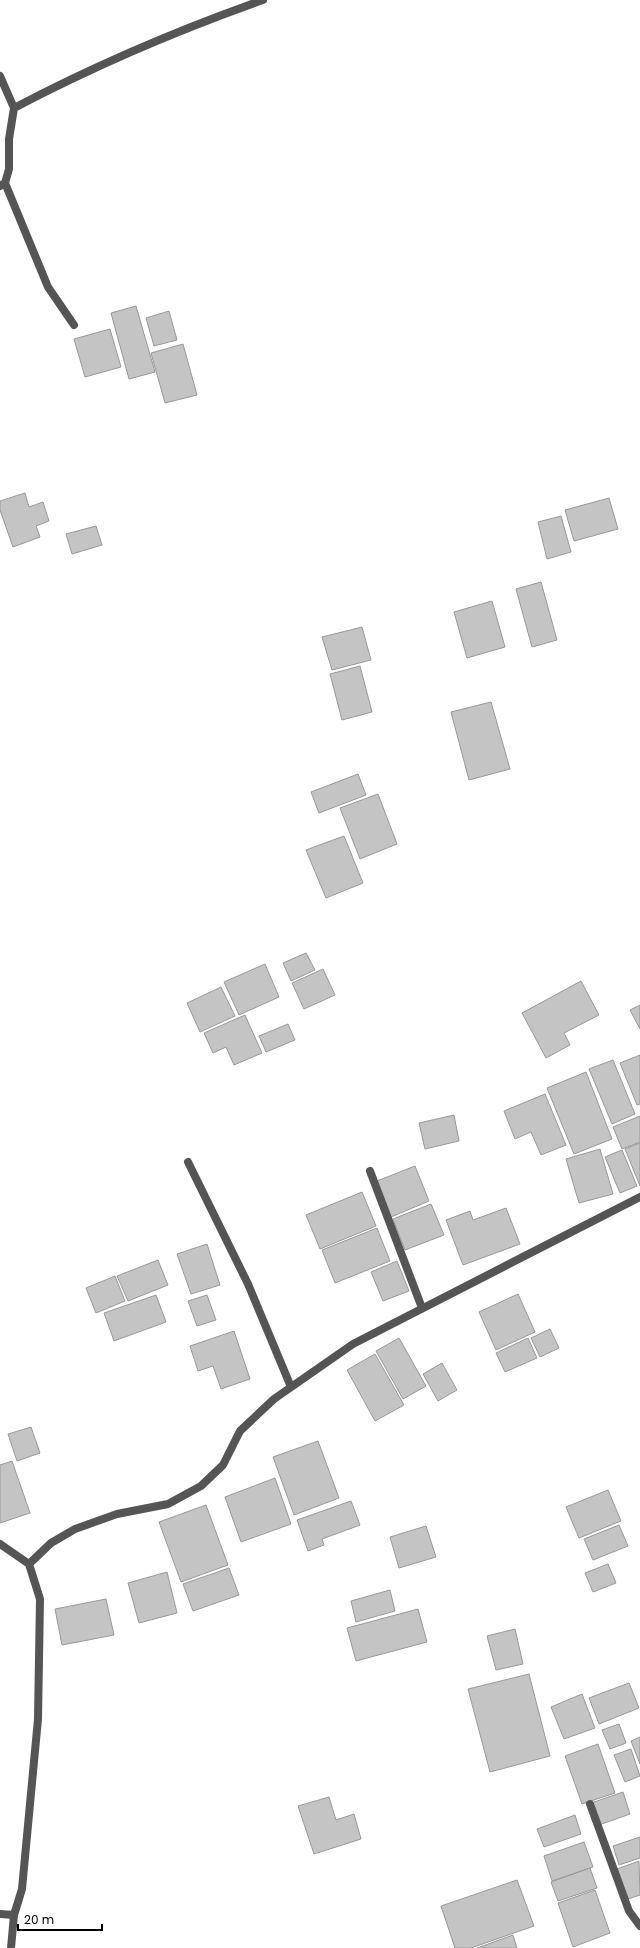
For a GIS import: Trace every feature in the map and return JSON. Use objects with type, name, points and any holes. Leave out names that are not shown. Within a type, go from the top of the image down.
[{"type":"street","points":[[14,108],[50,89],[202,22],[263,0]]},
{"type":"street","points":[[0,76],[14,108],[9,140],[9,169],[2,184],[48,287],[74,325]]},
{"type":"street","points":[[188,1162],[248,1284],[291,1387]]},
{"type":"street","points":[[370,1171],[422,1308]]},
{"type":"street","points":[[29,1564],[51,1543],[75,1529],[117,1514],[168,1504],[201,1486],[223,1465],[240,1431],[274,1399],[353,1344],[640,1197]]},
{"type":"street","points":[[0,1544],[29,1564],[40,1599],[38,1719],[22,1889],[14,1915],[11,1948]]},
{"type":"street","points":[[590,1804],[629,1911],[640,1926]]},
{"type":"street","points":[[0,1914],[14,1915]]},
{"type":"building","points":[[136,306],[155,372],[129,379],[111,313]]},
{"type":"building","points":[[169,311],[177,340],[154,346],[146,318]]},
{"type":"building","points":[[110,329],[121,367],[85,377],[74,339]]},
{"type":"building","points":[[183,344],[197,395],[165,403],[151,353]]},
{"type":"building","points":[[25,493],[29,507],[43,502],[49,521],[36,526],[40,537],[13,547],[0,510],[0,501]]},
{"type":"building","points":[[609,498],[618,529],[574,541],[565,510]]},
{"type":"building","points":[[561,516],[571,552],[547,559],[538,522]]},
{"type":"building","points":[[96,526],[102,545],[72,554],[66,534]]},
{"type":"building","points":[[541,582],[557,640],[532,647],[516,589]]},
{"type":"building","points":[[492,601],[505,647],[467,658],[454,612]]},
{"type":"building","points":[[362,627],[371,660],[332,670],[322,637]]},
{"type":"building","points":[[360,666],[372,712],[342,720],[330,674]]},
{"type":"building","points":[[491,702],[510,769],[469,780],[451,712]]},
{"type":"building","points":[[358,774],[366,795],[319,813],[311,792]]},
{"type":"building","points":[[378,794],[397,844],[360,859],[340,808]]},
{"type":"building","points":[[344,836],[363,883],[326,898],[306,850]]},
{"type":"building","points":[[306,953],[315,970],[291,981],[283,963]]},
{"type":"building","points":[[265,964],[279,997],[239,1015],[224,982]]},
{"type":"building","points":[[323,969],[335,995],[304,1009],[292,983]]},
{"type":"building","points":[[581,981],[599,1015],[564,1033],[570,1045],[546,1058],[522,1013]]},
{"type":"building","points":[[221,987],[235,1016],[200,1032],[187,1003]]},
{"type":"building","points":[[640,1005],[640,1029],[630,1010]]},
{"type":"building","points":[[245,1015],[262,1053],[234,1065],[226,1047],[213,1053],[204,1033]]},
{"type":"building","points":[[288,1024],[295,1040],[266,1052],[259,1036]]},
{"type":"building","points":[[640,1055],[640,1104],[637,1105],[620,1063]]},
{"type":"building","points":[[613,1060],[635,1114],[612,1124],[589,1069]]},
{"type":"building","points":[[586,1072],[612,1139],[574,1154],[547,1088]]},
{"type":"building","points":[[545,1094],[566,1145],[541,1155],[531,1132],[515,1139],[504,1111]]},
{"type":"building","points":[[454,1115],[459,1141],[425,1149],[419,1123]]},
{"type":"building","points":[[640,1116],[640,1142],[622,1149],[613,1127]]},
{"type":"building","points":[[640,1143],[640,1186],[625,1149]]},
{"type":"building","points":[[600,1149],[613,1194],[579,1203],[566,1159]]},
{"type":"building","points":[[622,1150],[637,1186],[620,1193],[605,1157]]},
{"type":"building","points":[[415,1166],[429,1201],[391,1217],[377,1181]]},
{"type":"building","points":[[362,1192],[376,1226],[320,1249],[306,1215]]},
{"type":"building","points":[[431,1204],[444,1235],[405,1250],[393,1219]]},
{"type":"building","points":[[506,1208],[520,1244],[463,1265],[446,1220],[470,1211],[473,1220]]},
{"type":"building","points":[[377,1228],[390,1261],[335,1283],[322,1250]]},
{"type":"building","points":[[207,1244],[220,1285],[191,1294],[177,1254]]},
{"type":"building","points":[[158,1260],[168,1285],[128,1301],[117,1276]]},
{"type":"building","points":[[397,1261],[409,1291],[383,1301],[371,1272]]},
{"type":"building","points":[[115,1276],[125,1301],[96,1313],[86,1288]]},
{"type":"building","points":[[518,1294],[535,1332],[496,1350],[479,1312]]},
{"type":"building","points":[[156,1295],[166,1322],[114,1341],[104,1313]]},
{"type":"building","points":[[207,1295],[216,1320],[197,1326],[188,1301]]},
{"type":"building","points":[[550,1329],[559,1348],[540,1357],[531,1338]]},
{"type":"building","points":[[234,1331],[250,1379],[221,1389],[213,1366],[198,1371],[190,1346]]},
{"type":"building","points":[[399,1338],[426,1386],[403,1399],[376,1351]]},
{"type":"building","points":[[528,1338],[537,1358],[505,1372],[496,1353]]},
{"type":"building","points":[[375,1354],[404,1405],[375,1421],[347,1370]]},
{"type":"building","points":[[442,1363],[457,1390],[438,1401],[423,1374]]},
{"type":"building","points":[[31,1427],[40,1453],[17,1461],[8,1434]]},
{"type":"building","points":[[318,1441],[339,1498],[294,1515],[273,1457]]},
{"type":"building","points":[[12,1461],[30,1513],[0,1523],[0,1465]]},
{"type":"building","points":[[275,1478],[291,1524],[241,1542],[225,1497]]},
{"type":"building","points":[[608,1490],[621,1521],[579,1538],[566,1507]]},
{"type":"building","points":[[351,1501],[360,1525],[322,1539],[324,1545],[308,1551],[297,1520]]},
{"type":"building","points":[[206,1505],[228,1565],[181,1582],[159,1522]]},
{"type":"building","points":[[619,1525],[628,1546],[593,1560],[584,1539]]},
{"type":"building","points":[[426,1526],[436,1557],[399,1568],[390,1537]]},
{"type":"building","points":[[608,1564],[616,1583],[593,1592],[585,1573]]},
{"type":"building","points":[[229,1568],[239,1595],[193,1611],[183,1584]]},
{"type":"building","points":[[167,1572],[177,1613],[139,1623],[128,1583]]},
{"type":"building","points":[[390,1590],[395,1611],[356,1622],[351,1601]]},
{"type":"building","points":[[106,1599],[114,1635],[62,1645],[55,1609]]},
{"type":"building","points":[[418,1609],[427,1642],[356,1661],[347,1628]]},
{"type":"building","points":[[515,1629],[523,1664],[496,1670],[487,1636]]},
{"type":"building","points":[[529,1674],[550,1756],[490,1772],[468,1689]]},
{"type":"building","points":[[629,1683],[639,1708],[599,1724],[589,1698]]},
{"type":"building","points":[[582,1694],[595,1728],[564,1739],[551,1707]]},
{"type":"building","points":[[619,1724],[626,1743],[610,1749],[602,1730]]},
{"type":"building","points":[[640,1737],[640,1764],[631,1741]]},
{"type":"building","points":[[598,1744],[615,1793],[582,1804],[565,1756]]},
{"type":"building","points":[[631,1749],[640,1776],[625,1782],[614,1755]]},
{"type":"building","points":[[623,1792],[630,1814],[599,1825],[591,1803]]},
{"type":"building","points":[[329,1797],[336,1820],[354,1814],[361,1839],[314,1854],[298,1806]]},
{"type":"building","points":[[575,1815],[581,1834],[544,1847],[537,1829]]},
{"type":"building","points":[[640,1837],[640,1858],[619,1865],[613,1846]]},
{"type":"building","points":[[584,1842],[593,1867],[552,1881],[544,1856]]},
{"type":"building","points":[[639,1861],[640,1895],[628,1899],[617,1869]]},
{"type":"building","points":[[590,1868],[597,1888],[558,1901],[551,1882]]},
{"type":"building","points":[[517,1880],[534,1926],[471,1948],[455,1948],[441,1906]]},
{"type":"building","points":[[595,1890],[610,1933],[573,1947],[558,1903]]},
{"type":"building","points":[[513,1935],[517,1948],[477,1948]]}]
